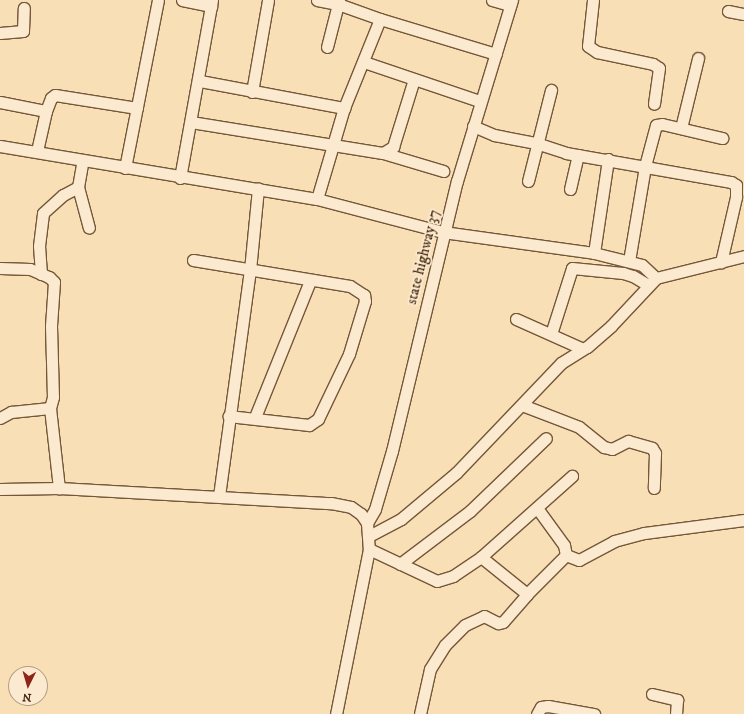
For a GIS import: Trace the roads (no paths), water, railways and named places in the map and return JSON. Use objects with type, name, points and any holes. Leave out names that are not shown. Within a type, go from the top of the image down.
[{"type":"street","points":[[125,168],[158,0]]},
{"type":"street","points":[[180,178],[200,81],[212,3],[182,0]]},
{"type":"street","points":[[252,92],[268,0]]},
{"type":"street","points":[[316,0],[339,2],[380,19],[496,54]]},
{"type":"street","points":[[492,0],[511,3]]},
{"type":"street","points":[[593,0],[588,46],[597,52],[653,64],[659,68],[654,104]]},
{"type":"street","points":[[327,47],[339,2]]},
{"type":"street","name":"state highway 37","points":[[367,523],[375,509],[392,451],[443,232],[479,101],[496,54],[511,3]]},
{"type":"street","points":[[0,33],[23,31],[24,8]]},
{"type":"street","points":[[728,11],[744,14]]},
{"type":"street","points":[[317,199],[344,108],[364,62],[380,19]]},
{"type":"street","points":[[681,128],[698,58]]},
{"type":"street","points":[[364,62],[479,101]]},
{"type":"street","points":[[383,153],[393,147],[414,79]]},
{"type":"street","points":[[200,81],[252,92],[344,108]]},
{"type":"street","points":[[528,181],[536,143],[551,90]]},
{"type":"street","points":[[37,151],[46,111],[51,98],[62,94],[137,108]]},
{"type":"street","points":[[0,102],[46,111]]},
{"type":"street","points":[[191,122],[239,128],[332,146],[383,153],[443,170]]},
{"type":"street","points":[[629,261],[645,166],[656,125],[681,128],[722,138]]},
{"type":"street","points":[[473,126],[494,135],[536,143],[578,155],[723,180],[736,185],[736,197],[721,262]]},
{"type":"street","points":[[0,146],[37,151],[180,178],[258,188],[317,199],[443,232],[594,253],[642,265],[652,282]]},
{"type":"street","points":[[570,189],[578,155]]},
{"type":"street","points":[[594,253],[608,159]]},
{"type":"street","points":[[83,160],[78,187],[89,228]]},
{"type":"street","points":[[41,274],[39,246],[43,213],[63,195],[78,187]]},
{"type":"street","points":[[219,496],[250,270],[258,188]]},
{"type":"street","points":[[369,536],[412,512],[456,473],[561,363],[583,349],[611,326],[652,282],[744,256]]},
{"type":"street","points":[[193,260],[310,281],[350,286],[364,295],[365,301],[349,354],[318,419],[309,424],[254,417],[229,416]]},
{"type":"street","points":[[0,268],[30,270],[52,279],[55,287],[50,326],[53,397],[50,408],[59,488]]},
{"type":"street","points":[[551,334],[572,268],[622,273],[652,282]]},
{"type":"street","points":[[254,417],[310,281]]},
{"type":"street","points":[[516,319],[583,349]]},
{"type":"street","points":[[522,405],[579,427],[604,447],[612,449],[628,440],[652,448],[655,452],[654,488]]},
{"type":"street","points":[[0,418],[12,412],[50,408]]},
{"type":"street","points":[[400,564],[456,523],[520,466],[546,438]]},
{"type":"street","points":[[369,549],[429,578],[443,581],[481,557],[572,476]]},
{"type":"street","points":[[0,489],[59,488],[342,504],[362,514],[367,523],[369,549],[336,714]]},
{"type":"street","points":[[537,508],[564,545],[566,555]]},
{"type":"street","points":[[566,555],[579,560],[614,541],[644,533],[744,520]]},
{"type":"street","points":[[420,714],[430,668],[445,645],[465,625],[484,616],[498,623],[503,622],[526,594],[566,555]]},
{"type":"street","points":[[481,557],[526,594]]},
{"type":"street","points":[[652,694],[677,700],[676,714]]},
{"type":"street","points":[[538,714],[541,707],[548,706],[594,714]]}]
